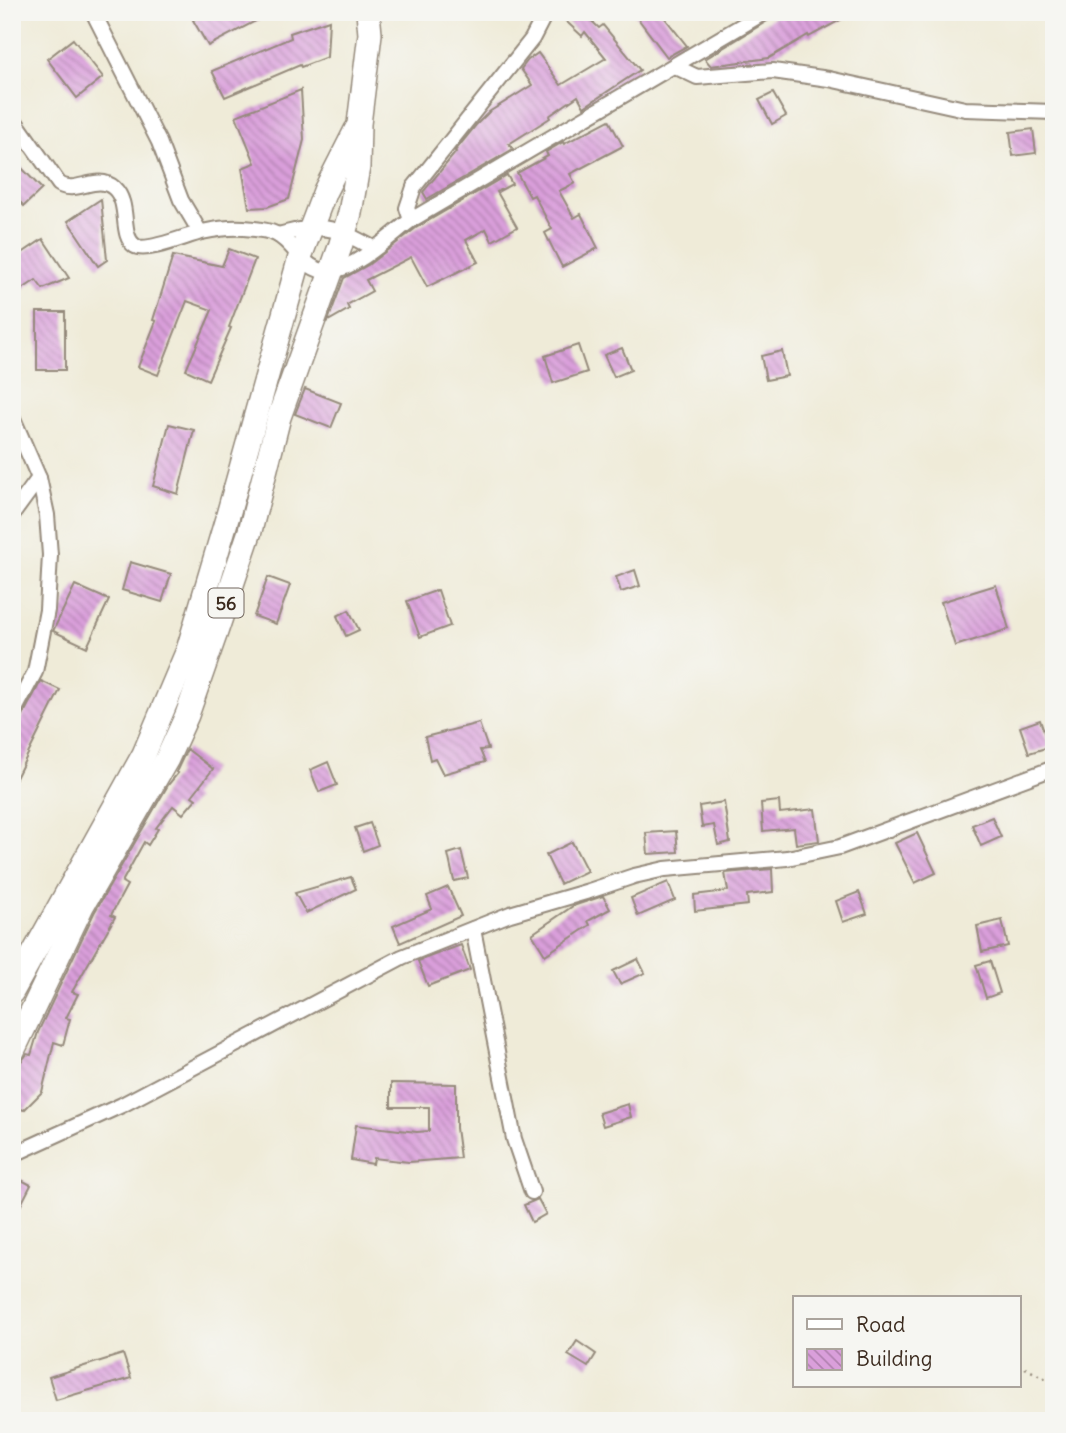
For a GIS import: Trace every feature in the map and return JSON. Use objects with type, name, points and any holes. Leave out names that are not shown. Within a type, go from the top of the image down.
[{"type":"main road","name":"56","points":[[12,1053],[82,906],[167,759],[187,715],[250,531],[279,416],[344,233],[358,167],[359,124],[370,34],[368,12]]},
{"type":"main road","name":"56","points":[[12,992],[144,754],[188,650],[300,257],[310,228],[359,124]]},
{"type":"street","points":[[93,12],[159,142],[181,200],[200,232]]},
{"type":"street","points":[[411,220],[407,208],[414,187],[532,39],[546,12]]},
{"type":"street","points":[[278,234],[314,267],[331,271],[360,258],[411,220],[765,12]]},
{"type":"street","points":[[674,66],[697,77],[773,71],[829,79],[965,109],[1054,112]]},
{"type":"street","points":[[12,117],[59,184],[73,188],[103,182],[115,188],[126,212],[125,232],[135,246],[163,244],[200,232],[235,228],[262,229],[278,234],[328,227],[373,248]]},
{"type":"street","points":[[12,416],[38,478],[47,515],[50,555],[47,610],[35,672],[12,715]]},
{"type":"street","points":[[12,515],[38,478]]},
{"type":"street","points":[[12,1155],[122,1105],[402,957],[510,914],[634,876],[666,869],[787,858],[840,847],[1054,768]]},
{"type":"street","points":[[473,929],[514,1139],[532,1192]]},
{"type":"path","points":[[1025,1368],[1054,1383]]},
{"type":"building","points":[[207,12],[273,12],[208,46],[193,20]]},
{"type":"building","points":[[556,12],[582,12],[599,28],[603,25],[640,70],[584,107],[578,96],[509,144],[513,149],[427,199],[423,192],[476,125],[489,112],[532,85],[521,69],[528,60],[538,53],[561,85],[606,58],[585,32],[582,36]]},
{"type":"building","points":[[633,12],[660,12],[687,46],[667,57]]},
{"type":"building","points":[[782,12],[855,12],[769,58],[711,66],[705,59]]},
{"type":"building","points":[[329,20],[327,57],[301,67],[300,65],[225,97],[212,71],[291,38],[290,33]]},
{"type":"building","points":[[73,39],[103,77],[77,98],[47,59]]},
{"type":"building","points":[[301,90],[304,140],[289,199],[267,207],[249,208],[242,168],[255,163],[236,116]]},
{"type":"building","points":[[773,93],[786,116],[772,124],[759,100]]},
{"type":"building","points":[[609,120],[623,146],[570,174],[575,183],[559,191],[574,218],[581,214],[598,248],[562,267],[545,233],[552,229],[534,195],[530,197],[517,173],[548,156],[546,152],[563,142],[564,144]]},
{"type":"building","points":[[1033,129],[1036,153],[1013,156],[1010,132]]},
{"type":"building","points":[[18,164],[42,189],[24,206],[12,194],[12,170]]},
{"type":"building","points":[[507,175],[512,184],[497,192],[517,227],[492,241],[486,229],[466,240],[478,262],[427,287],[411,257],[366,280],[372,291],[347,305],[349,309],[328,321],[344,278],[368,265],[416,228]]},
{"type":"building","points":[[101,199],[107,260],[98,266],[68,221]]},
{"type":"building","points":[[43,239],[69,278],[43,289],[36,280],[12,296],[12,260]]},
{"type":"building","points":[[229,249],[255,259],[229,327],[231,328],[208,380],[186,370],[212,310],[187,301],[158,375],[138,367],[156,321],[153,320],[173,256],[222,266]]},
{"type":"building","points":[[37,312],[65,312],[65,370],[37,370]]},
{"type":"building","points":[[578,345],[587,372],[553,383],[545,356]]},
{"type":"building","points":[[622,348],[631,370],[614,377],[604,355]]},
{"type":"building","points":[[782,351],[787,376],[766,380],[761,356]]},
{"type":"building","points":[[305,389],[341,403],[331,428],[295,414]]},
{"type":"building","points":[[169,424],[194,430],[178,494],[153,486]]},
{"type":"building","points":[[130,562],[171,574],[162,602],[122,590]]},
{"type":"building","points":[[635,570],[640,586],[621,592],[616,577]]},
{"type":"building","points":[[268,577],[290,585],[276,624],[254,616]]},
{"type":"building","points":[[75,585],[109,600],[87,647],[53,631]]},
{"type":"building","points":[[996,585],[1009,629],[955,646],[941,602]]},
{"type":"building","points":[[438,590],[450,626],[420,637],[407,601]]},
{"type":"building","points":[[349,610],[359,630],[346,636],[337,616]]},
{"type":"building","points":[[41,681],[60,690],[12,786],[12,736]]},
{"type":"building","points":[[1040,720],[1049,747],[1029,753],[1020,727]]},
{"type":"building","points":[[479,723],[488,749],[480,750],[485,762],[443,774],[435,758],[430,760],[425,737]]},
{"type":"building","points":[[187,749],[213,769],[192,796],[196,799],[183,814],[173,806],[156,828],[158,829],[148,845],[144,842],[122,882],[127,885],[111,915],[115,917],[72,992],[78,994],[66,1018],[70,1019],[63,1045],[54,1042],[42,1092],[24,1110],[12,1106],[12,1089],[18,1065],[27,1054],[31,1055],[38,1032],[94,913],[168,785],[178,773],[176,772]]},
{"type":"building","points":[[328,762],[337,785],[319,792],[310,770]]},
{"type":"building","points":[[779,801],[780,813],[815,809],[819,841],[796,844],[794,828],[763,831],[761,803]]},
{"type":"building","points":[[724,802],[730,842],[718,845],[714,825],[702,827],[699,806]]},
{"type":"building","points":[[992,817],[1001,837],[981,846],[972,825]]},
{"type":"building","points":[[370,823],[378,845],[363,851],[355,828]]},
{"type":"building","points":[[676,831],[678,852],[648,854],[646,833]]},
{"type":"building","points":[[917,833],[936,873],[915,883],[895,843]]},
{"type":"building","points":[[572,842],[587,871],[560,884],[546,855]]},
{"type":"building","points":[[461,850],[468,878],[454,881],[448,854]]},
{"type":"building","points":[[772,869],[773,892],[747,895],[748,905],[695,911],[694,895],[728,891],[725,873]]},
{"type":"building","points":[[351,877],[356,889],[306,913],[295,893]]},
{"type":"building","points":[[668,882],[675,900],[638,916],[631,898]]},
{"type":"building","points":[[448,887],[461,916],[400,943],[393,926],[432,909],[427,896]]},
{"type":"building","points":[[859,892],[867,914],[843,922],[836,901]]},
{"type":"building","points":[[603,896],[610,909],[588,921],[590,925],[545,955],[532,934],[573,906]]},
{"type":"building","points":[[1002,920],[1008,946],[982,952],[977,926]]},
{"type":"building","points":[[461,945],[470,970],[428,986],[418,961]]},
{"type":"building","points":[[638,959],[645,973],[620,984],[613,971]]},
{"type":"building","points":[[990,961],[1000,993],[986,998],[976,965]]},
{"type":"building","points":[[391,1083],[456,1084],[456,1128],[460,1158],[409,1162],[374,1158],[373,1164],[351,1160],[356,1125],[429,1131],[429,1107],[391,1107]]},
{"type":"building","points":[[628,1104],[631,1117],[603,1126],[599,1113]]},
{"type":"building","points":[[12,1175],[31,1185],[12,1222]]},
{"type":"building","points":[[538,1199],[546,1214],[532,1222],[524,1205]]},
{"type":"building","points":[[577,1341],[596,1354],[588,1367],[568,1355]]},
{"type":"building","points":[[123,1354],[131,1378],[56,1400],[49,1377]]}]
